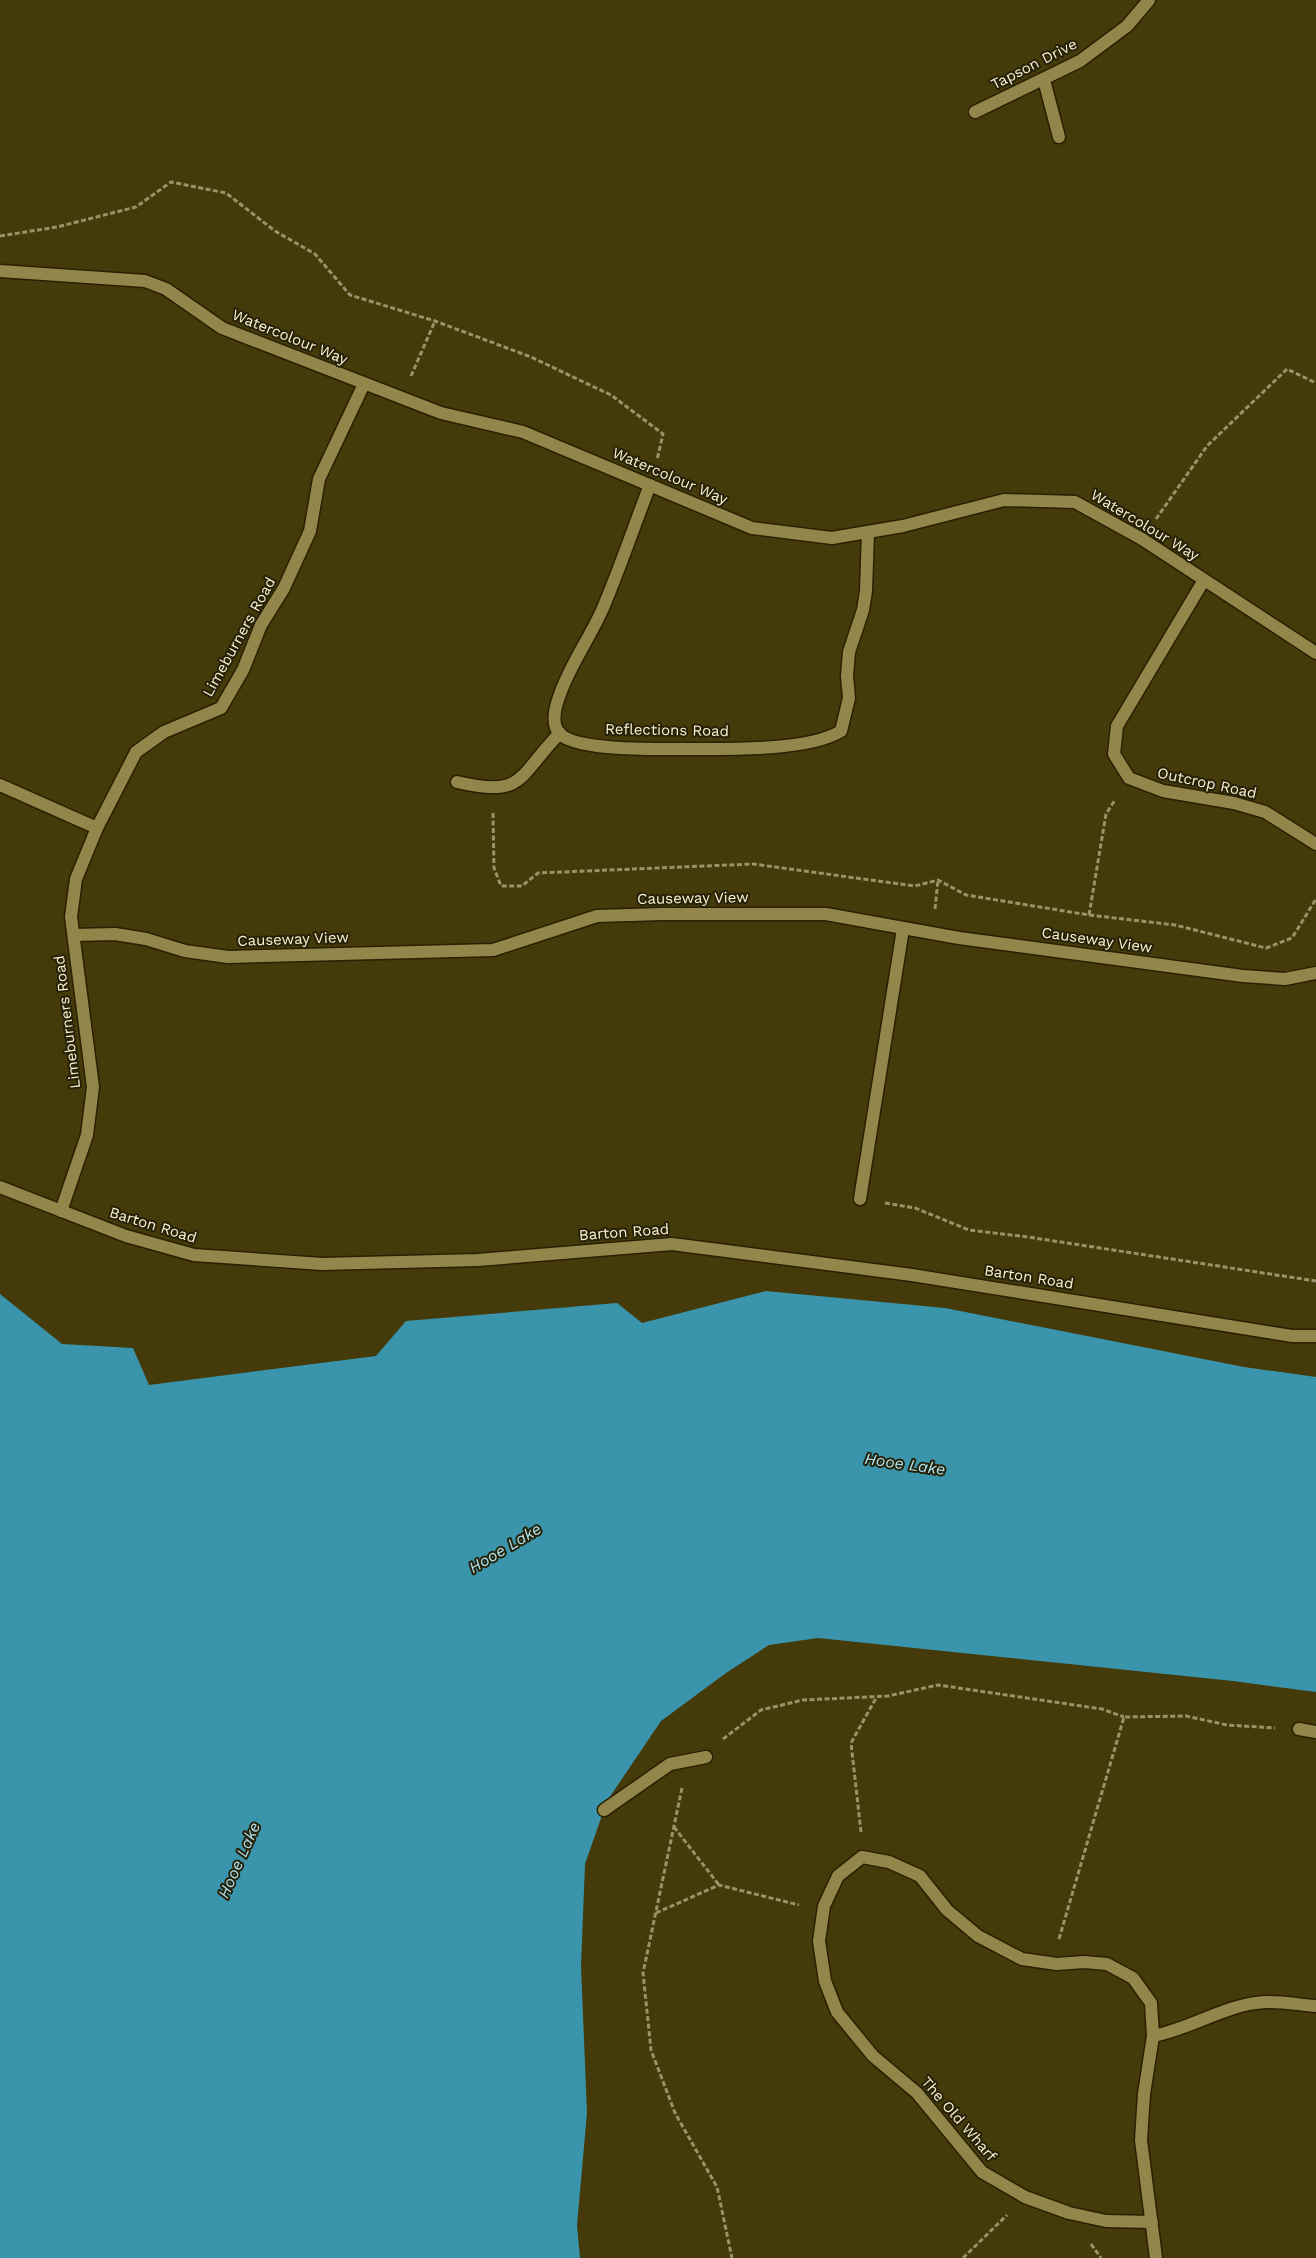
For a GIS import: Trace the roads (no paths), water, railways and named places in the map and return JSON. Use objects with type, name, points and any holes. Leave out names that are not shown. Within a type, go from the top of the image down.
[{"type":"street","name":"Tapson Drive","points":[[975,112],[1080,61],[1127,26],[1149,0]]},
{"type":"street","points":[[1044,80],[1058,137]]},
{"type":"street","name":"Watercolour Way","points":[[0,272],[145,281],[166,289],[222,328],[441,412],[523,432],[752,528],[832,538],[903,526],[1004,500],[1075,502],[1142,539],[1316,653]]},
{"type":"street","name":"Limeburners Road","points":[[61,1211],[87,1135],[93,1087],[71,917],[76,879],[97,828],[136,752],[164,732],[221,708],[243,670],[261,625],[284,588],[310,531],[319,478],[364,384]]},
{"type":"street","points":[[457,782],[493,788],[501,788],[517,783],[538,756],[560,734],[554,722],[559,696],[602,609],[650,485]]},
{"type":"street","name":"Reflections Road","points":[[560,734],[572,741],[614,748],[692,749],[786,746],[831,738],[841,731],[849,698],[847,676],[849,652],[863,610],[866,590],[868,532]]},
{"type":"street","name":"Outcrop Road","points":[[1204,580],[1117,726],[1114,754],[1129,778],[1163,791],[1234,803],[1265,812],[1316,844]]},
{"type":"street","points":[[0,785],[97,828]]},
{"type":"street","name":"Causeway View","points":[[74,936],[115,934],[146,939],[185,951],[228,957],[493,950],[597,916],[826,914],[903,929],[1243,976],[1284,979],[1316,973]]},
{"type":"street","points":[[860,1199],[903,929]]},
{"type":"street","name":"Barton Road","points":[[0,1188],[126,1236],[194,1255],[322,1264],[371,1263],[478,1260],[672,1244],[912,1275],[1292,1336],[1316,1336]]},
{"type":"street","points":[[1299,1729],[1316,1732]]},
{"type":"street","points":[[604,1810],[670,1764],[706,1757]]},
{"type":"street","name":"The Old Wharf","points":[[1152,2222],[1106,2221],[1069,2213],[1025,2197],[982,2172],[917,2093],[873,2056],[837,2012],[825,1980],[819,1941],[823,1911],[838,1876],[864,1857],[890,1862],[920,1876],[947,1910],[978,1936],[1022,1959],[1057,1964],[1084,1962],[1107,1964],[1133,1978],[1151,2003],[1153,2036]]},
{"type":"street","points":[[1156,2258],[1141,2140],[1144,2094],[1153,2036],[1173,2032],[1216,2014],[1265,2002],[1316,2006]]},
{"type":"water","name":"Hooe Lake","points":[[766,1291],[945,1308],[1244,1367],[1316,1377],[1316,1692],[1233,1681],[818,1638],[769,1645],[726,1673],[661,1721],[607,1801],[585,1864],[581,1966],[587,2113],[577,2225],[580,2258],[0,2258],[0,1294],[62,1344],[133,1348],[149,1385],[376,1356],[406,1321],[617,1303],[642,1323]]}]
